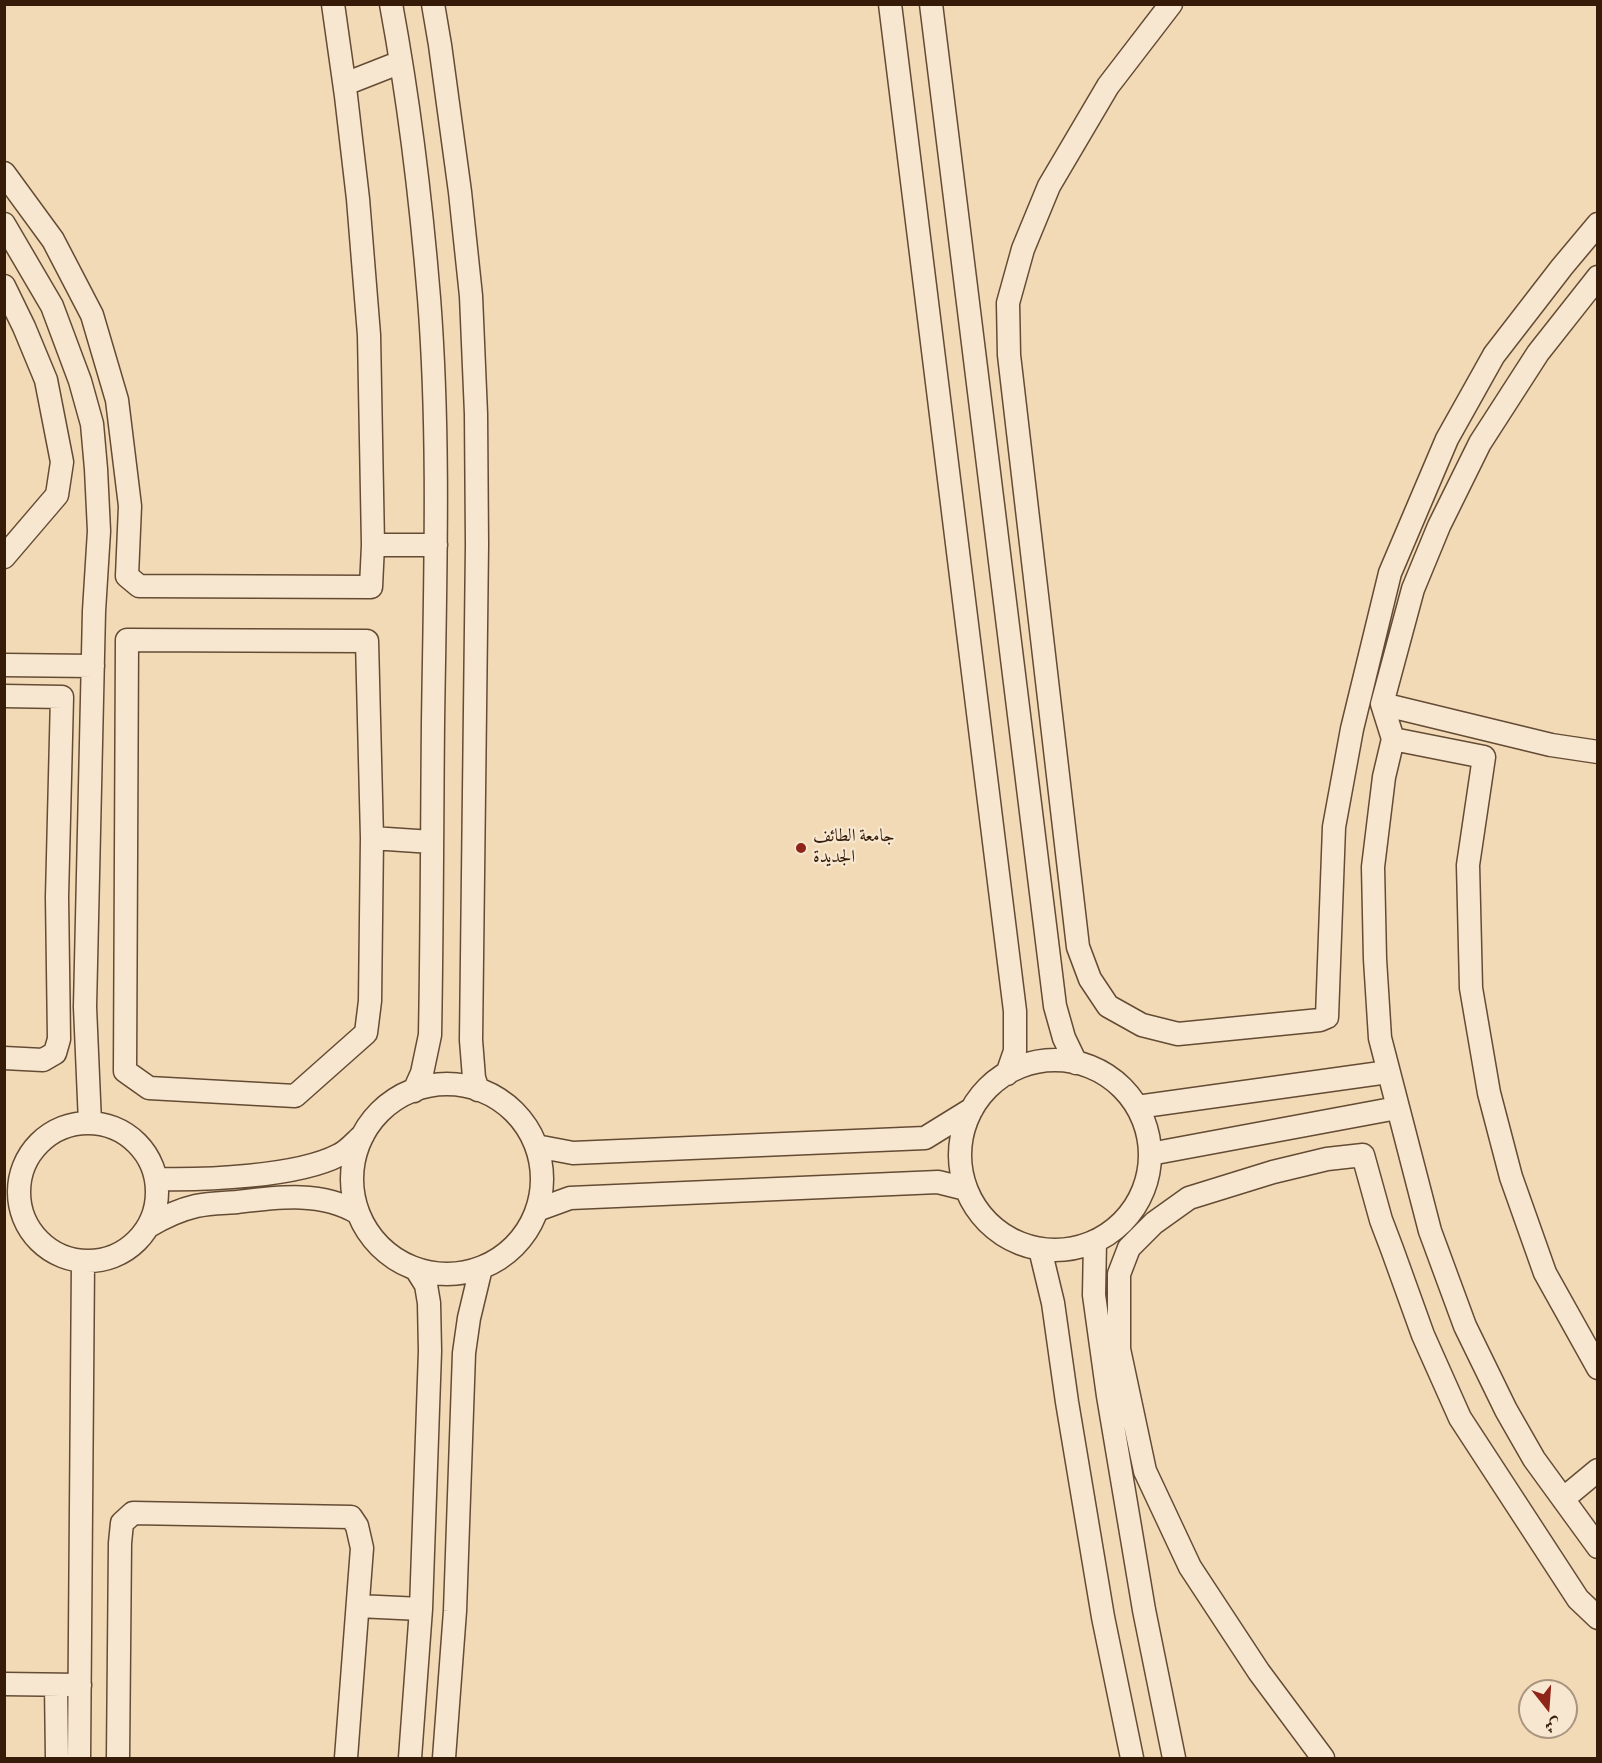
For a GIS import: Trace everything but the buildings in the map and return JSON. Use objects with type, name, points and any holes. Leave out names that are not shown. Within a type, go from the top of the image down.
[{"type":"lane","points":[[4,173],[53,240],[92,315],[117,400],[130,506],[127,576],[139,586],[371,587],[373,545],[369,335],[358,199],[333,4]]},
{"type":"lane","points":[[391,4],[419,197],[429,300],[434,415],[436,545],[430,1035],[422,1073],[414,1091]]},
{"type":"lane","points":[[433,4],[460,192],[471,297],[477,545],[471,1040],[474,1078],[478,1090]]},
{"type":"lane","points":[[890,4],[1015,1011],[1015,1052],[1006,1074]]},
{"type":"lane","points":[[931,4],[1055,1006],[1076,1063]]},
{"type":"lane","points":[[1171,4],[1108,86],[1049,186],[1023,249],[1008,303],[1009,355],[1078,947],[1090,979],[1108,1006],[1142,1025],[1178,1034],[1320,1020],[1327,1017],[1334,827],[1352,729],[1390,573],[1447,439],[1494,355],[1598,224]]},
{"type":"lane","points":[[345,84],[401,62]]},
{"type":"lane","points":[[4,224],[52,306],[80,381],[92,424],[99,531],[93,666],[85,1007],[90,1123]]},
{"type":"lane","points":[[1598,277],[1538,353],[1480,443],[1439,526],[1413,589],[1382,704],[1393,739],[1384,777],[1373,867],[1380,1038],[1430,1231],[1465,1326],[1506,1410],[1534,1460],[1598,1547]]},
{"type":"lane","points":[[4,286],[46,380],[62,462],[57,495],[4,557]]},
{"type":"lane","points":[[57,429],[92,424]]},
{"type":"lane","points":[[373,545],[436,545]]},
{"type":"lane","points":[[127,640],[367,640],[372,838],[370,1001],[366,1033],[295,1096],[149,1088],[125,1071],[127,640]]},
{"type":"lane","points":[[4,665],[93,666]]},
{"type":"lane","points":[[4,696],[62,697],[57,897],[59,1039],[55,1053],[43,1060],[4,1058]]},
{"type":"lane","points":[[1382,704],[1551,745],[1598,752]]},
{"type":"lane","points":[[1393,739],[1484,757],[1468,864],[1472,988],[1489,1093],[1511,1177],[1545,1273],[1598,1368]]},
{"type":"lane","points":[[372,838],[432,842]]},
{"type":"lane","points":[[57,897],[88,897]]},
{"type":"lane","points":[[1054,1061],[1076,1063],[1101,1072],[1115,1082],[1137,1107],[1146,1129],[1150,1154],[1149,1170],[1138,1201],[1117,1227],[1095,1240],[1073,1248],[1040,1249],[1009,1238],[995,1229],[974,1204],[966,1189],[960,1157],[961,1140],[972,1109],[981,1096],[1006,1074],[1038,1063],[1054,1061]]},
{"type":"lane","points":[[1137,1107],[1388,1072]]},
{"type":"lane","points":[[156,1179],[186,1180],[222,1177],[316,1165],[341,1154],[364,1134],[385,1108],[399,1098],[414,1091],[446,1085],[478,1090],[494,1097],[513,1112],[529,1131],[541,1162],[542,1178],[537,1210],[530,1225],[509,1251],[496,1261],[481,1268],[448,1274],[432,1273],[401,1262],[375,1241],[358,1213],[354,1197],[353,1173],[364,1134]]},
{"type":"lane","points":[[1150,1154],[1397,1108]]},
{"type":"lane","points":[[536,1146],[573,1153],[925,1138],[972,1109]]},
{"type":"lane","points":[[149,1226],[157,1203],[156,1179],[148,1157],[132,1138],[111,1127],[90,1123],[63,1128],[43,1140],[25,1164],[19,1193],[23,1217],[36,1237],[54,1252],[83,1261],[101,1260],[124,1251],[134,1244],[149,1226],[170,1214],[197,1205],[281,1197],[324,1199],[344,1204],[358,1213]]},
{"type":"lane","points":[[1323,1758],[1259,1672],[1190,1567],[1145,1471],[1119,1349],[1119,1274],[1129,1248],[1154,1223],[1189,1198],[1273,1172],[1327,1159],[1363,1155],[1395,1260],[1423,1335],[1460,1418],[1578,1599],[1598,1618]]},
{"type":"lane","points":[[537,1210],[570,1198],[938,1182],[966,1189]]},
{"type":"lane","points":[[1095,1240],[1094,1295],[1108,1396],[1144,1610],[1174,1758]]},
{"type":"lane","points":[[1040,1249],[1053,1303],[1101,1607],[1132,1758]]},
{"type":"lane","points":[[79,1758],[83,1261]]},
{"type":"lane","points":[[444,1758],[455,1611],[464,1353],[469,1318],[481,1268]]},
{"type":"lane","points":[[410,1758],[421,1609],[429,1313],[426,1285],[416,1269]]},
{"type":"lane","points":[[1563,1499],[1598,1470]]},
{"type":"lane","points":[[118,1758],[120,1543],[122,1523],[133,1513],[351,1516],[357,1526],[362,1548],[346,1758]]},
{"type":"lane","points":[[358,1606],[421,1609]]},
{"type":"lane","points":[[4,1684],[80,1685]]},
{"type":"lane","points":[[56,1685],[57,1758]]},
{"type":"place","name":"جامعة الطائف الجديدة","points":[[801,848]]}]
